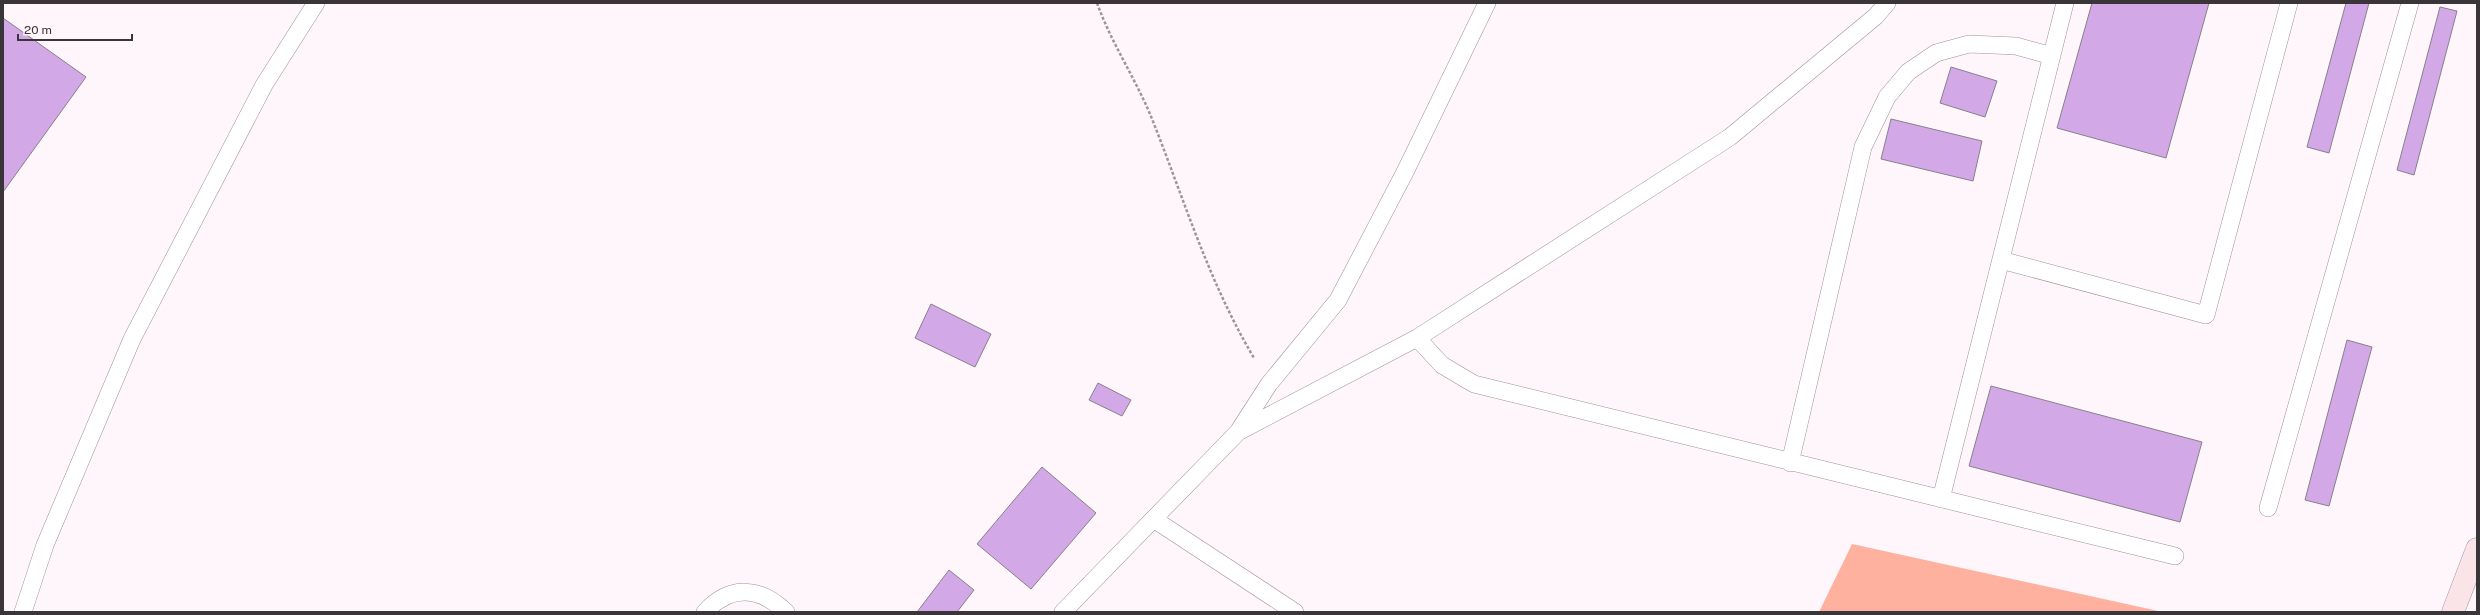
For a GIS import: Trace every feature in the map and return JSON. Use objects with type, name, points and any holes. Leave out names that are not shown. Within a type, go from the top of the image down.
[{"type":"street","points":[[2453,612],[2477,549]]},
{"type":"lane","points":[[23,612],[45,546],[132,339],[264,85],[316,3]]},
{"type":"lane","points":[[1063,612],[1155,520],[1238,432],[1269,384],[1338,300],[1405,172],[1487,3]]},
{"type":"lane","points":[[1238,432],[1417,338],[1730,137],[1876,16],[1887,3]]},
{"type":"lane","points":[[1941,499],[2065,3]]},
{"type":"lane","points":[[2001,260],[2206,314],[2289,3]]},
{"type":"lane","points":[[2268,508],[2410,3]]},
{"type":"lane","points":[[1790,463],[1864,147],[1887,97],[1908,72],[1936,53],[1969,44],[2016,46],[2052,56]]},
{"type":"lane","points":[[1417,338],[1442,365],[1474,384],[1790,463],[2175,556]]},
{"type":"lane","points":[[1155,520],[1295,612]]},
{"type":"lane","points":[[705,612],[715,602],[728,595],[744,592],[760,594],[774,600],[786,612]]},
{"type":"path","points":[[1097,3],[1154,122],[1201,252],[1236,328],[1269,384]]},
{"type":"shaded area","points":[[1852,544],[2163,612],[1819,612]]},
{"type":"building","points":[[2092,3],[2209,3],[2166,158],[2057,128]]},
{"type":"building","points":[[2346,3],[2369,3],[2329,153],[2307,147]]},
{"type":"building","points":[[2440,7],[2457,11],[2414,175],[2397,170]]},
{"type":"building","points":[[3,18],[86,77],[3,192]]},
{"type":"building","points":[[1951,67],[1997,81],[1985,117],[1940,103]]},
{"type":"building","points":[[1891,119],[1982,141],[1973,181],[1881,159]]},
{"type":"building","points":[[931,304],[991,334],[975,367],[915,338]]},
{"type":"building","points":[[2347,340],[2372,347],[2329,506],[2305,500]]},
{"type":"building","points":[[1098,383],[1131,400],[1122,416],[1089,400]]},
{"type":"building","points":[[1991,386],[2202,442],[2180,522],[1969,466]]},
{"type":"building","points":[[1042,467],[1096,513],[1031,589],[977,544]]},
{"type":"building","points":[[949,570],[974,590],[957,612],[917,612]]}]
